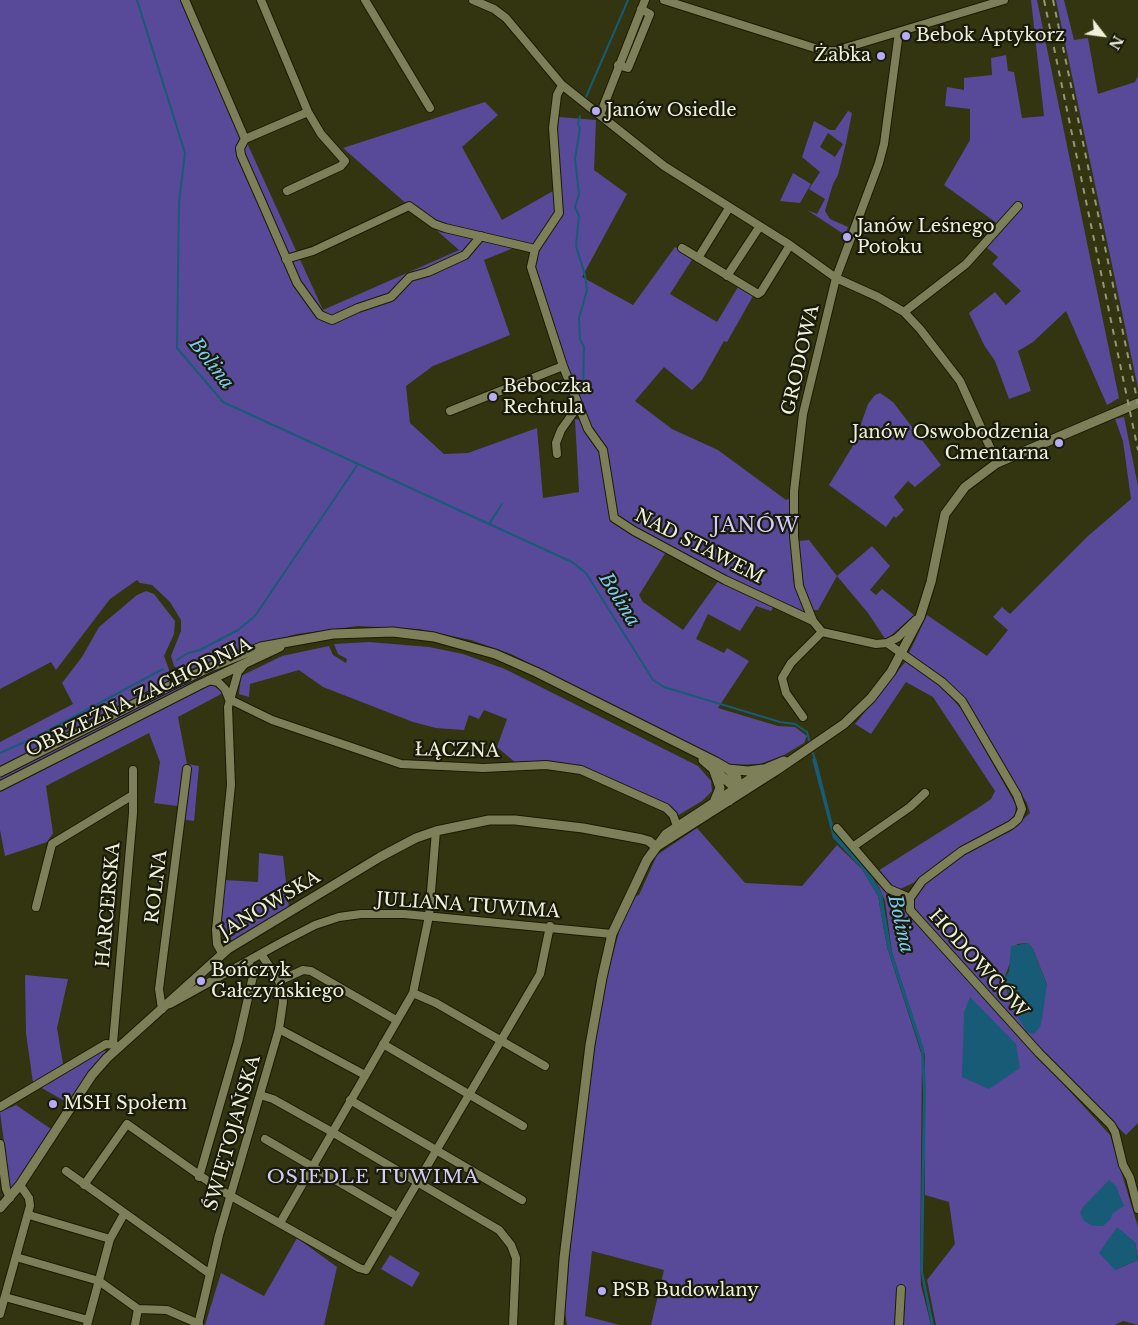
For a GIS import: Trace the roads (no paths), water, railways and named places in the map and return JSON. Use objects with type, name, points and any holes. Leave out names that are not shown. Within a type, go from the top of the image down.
[{"type":"street","points":[[185,0],[245,139]]},
{"type":"street","points":[[261,0],[308,112],[320,134],[345,161],[341,166],[287,191]]},
{"type":"street","points":[[365,0],[430,108]]},
{"type":"street","points":[[473,0],[494,9],[516,27],[562,85],[664,166],[790,245],[836,278],[886,301],[904,312],[920,329],[960,381],[997,463]]},
{"type":"street","points":[[600,115],[645,0]]},
{"type":"street","points":[[664,0],[824,51],[835,51],[1004,0]]},
{"type":"street","name":"GRODOWA","points":[[822,632],[813,621],[799,586],[795,565],[794,490],[802,414],[836,278],[881,157],[899,32]]},
{"type":"street","name":"NAD STAWEM","points":[[562,85],[558,95],[554,128],[559,213],[531,258],[532,275],[578,406],[588,429],[603,450],[610,507],[614,518],[634,531],[725,580],[813,621]]},
{"type":"street","points":[[308,112],[245,139],[240,148],[297,283],[316,311],[332,320],[358,308],[391,297],[410,277],[428,272],[464,255],[481,236]]},
{"type":"street","points":[[286,259],[313,251],[409,206],[444,228],[535,249]]},
{"type":"street","points":[[904,312],[966,264],[1018,206]]},
{"type":"street","points":[[698,258],[729,208]]},
{"type":"street","points":[[727,276],[760,226]]},
{"type":"street","points":[[682,248],[752,292],[761,292],[790,245]]},
{"type":"street","points":[[450,411],[563,366]]},
{"type":"street","points":[[656,847],[750,788],[820,740],[861,710],[880,688],[901,655],[920,617],[931,582],[942,525],[950,505],[965,487],[997,463],[1138,403]]},
{"type":"street","points":[[557,454],[556,443],[561,430],[578,406]]},
{"type":"street","points":[[890,644],[920,617]]},
{"type":"street","name":"OBRZEŻNA ZACHODNIA","points":[[0,772],[213,666],[261,647],[333,634],[394,632],[434,637],[475,647],[536,672],[728,769]]},
{"type":"street","points":[[803,717],[786,692],[782,678],[791,663],[822,632],[876,644],[906,645]]},
{"type":"street","points":[[897,638],[904,640],[906,645]]},
{"type":"street","name":"OBRZEŻNA ZACHODNIA","points":[[0,786],[209,680],[294,640]]},
{"type":"street","points":[[890,644],[901,655]]},
{"type":"street","name":"HODOWCÓW","points":[[901,655],[942,682],[962,701],[1017,795],[1022,808],[1015,822],[962,851],[922,881],[910,898],[909,904],[913,916],[1039,1053],[1111,1125],[1115,1132],[1123,1165],[1130,1178],[1138,1209]]},
{"type":"street","points":[[222,953],[218,944],[216,930],[231,785],[229,699],[238,672],[246,663]]},
{"type":"street","points":[[209,680],[218,682],[225,689],[229,699]]},
{"type":"street","name":"ŁĄCZNA","points":[[229,699],[272,720],[401,764],[483,768],[546,765],[571,768],[666,808],[673,815],[677,826]]},
{"type":"street","name":"OBRZEŻNA ZACHODNIA","points":[[698,755],[737,787]]},
{"type":"street","points":[[559,1325],[564,1258],[589,1054],[602,978],[612,934],[647,860],[666,834],[766,768],[793,757]]},
{"type":"street","points":[[712,768],[720,788],[714,802]]},
{"type":"street","points":[[728,769],[748,771],[766,768]]},
{"type":"street","name":"ROLNA","points":[[163,1008],[159,989],[187,769]]},
{"type":"street","points":[[728,769],[736,776],[737,787],[729,801]]},
{"type":"street","name":"HARCERSKA","points":[[116,1046],[133,795],[133,770]]},
{"type":"street","points":[[737,787],[750,788]]},
{"type":"street","points":[[854,846],[910,807],[925,793]]},
{"type":"street","points":[[36,907],[52,844],[133,795]]},
{"type":"street","name":"JANOWSKA","points":[[0,1208],[20,1185],[92,1075],[116,1046],[163,1008],[222,953],[380,857],[416,838],[436,831],[490,820],[515,820],[583,828],[642,839],[649,841],[656,847]]},
{"type":"street","points":[[837,828],[889,889],[910,898]]},
{"type":"street","points":[[280,1223],[413,993],[430,916],[436,831]]},
{"type":"street","name":"JULIANA TUWIMA","points":[[163,1008],[315,925],[339,917],[382,913],[550,926],[612,934]]},
{"type":"street","points":[[84,1185],[127,1124],[200,1177],[230,1196],[358,1268],[366,1270],[540,974],[550,926]]},
{"type":"street","name":"ŚWIĘTOJAŃSKA","points":[[199,1324],[230,1196],[280,1029],[283,1002],[279,981],[261,954]]},
{"type":"street","points":[[200,1177],[238,1042],[253,976],[248,961]]},
{"type":"street","points":[[205,970],[214,980]]},
{"type":"street","points":[[279,981],[303,970],[311,971],[396,1020]]},
{"type":"street","points":[[413,993],[436,1003],[545,1066]]},
{"type":"street","points":[[280,1029],[365,1075]]},
{"type":"street","points":[[0,1107],[106,1044],[116,1046]]},
{"type":"street","points":[[383,1044],[523,1126]]},
{"type":"street","points":[[260,1095],[273,1099],[332,1132],[499,1230],[511,1245],[517,1270],[514,1325]]},
{"type":"street","points":[[350,1100],[522,1200]]},
{"type":"street","points":[[264,1139],[392,1213]]},
{"type":"street","points":[[0,1144],[6,1189],[10,1198]]},
{"type":"street","points":[[66,1171],[210,1274]]},
{"type":"street","name":"HODOWCÓW","points":[[1130,1178],[1138,1185]]},
{"type":"street","points":[[0,1314],[29,1215],[29,1198],[20,1185]]},
{"type":"street","points":[[5,1297],[87,1322],[110,1239],[124,1214]]},
{"type":"street","points":[[29,1215],[110,1239]]},
{"type":"street","points":[[16,1257],[98,1280],[138,1309],[167,1310],[199,1324]]},
{"type":"street","points":[[899,1325],[901,1289]]},
{"type":"street","points":[[135,1325],[138,1309]]},
{"type":"water","points":[[816,758],[835,833],[870,872],[882,894],[892,952],[924,1049],[926,1091],[923,1272],[934,1325],[931,1325],[920,1269],[923,1093],[921,1051],[887,947],[878,896],[862,869],[833,838],[812,759]]},
{"type":"water","points":[[1028,943],[1033,949],[1047,985],[1040,1027],[1034,1034],[1027,1032],[1014,1011],[1004,979],[1009,971],[1011,946]]},
{"type":"water","points":[[970,997],[1016,1044],[1020,1068],[989,1089],[962,1077],[964,1012]]},
{"type":"water","points":[[1109,1180],[1116,1186],[1124,1206],[1112,1214],[1111,1219],[1103,1226],[1093,1226],[1084,1221],[1080,1213],[1083,1207]]},
{"type":"water","points":[[1117,1227],[1135,1242],[1138,1260],[1115,1270],[1099,1253]]},
{"type":"waterway","name":"Bolina","points":[[137,0],[185,153],[179,203],[177,348],[223,402],[572,562],[586,573],[653,680],[664,687],[780,722],[795,724],[807,732],[810,743]]},
{"type":"waterway","points":[[586,97],[628,0]]},
{"type":"waterway","points":[[580,116],[578,124],[580,129],[575,159],[579,194],[575,207],[579,216],[576,246],[585,275],[587,290],[579,318],[580,339],[584,347],[583,391]]},
{"type":"waterway","points":[[177,660],[238,630],[255,616],[358,464]]},
{"type":"waterway","points":[[489,524],[502,504]]},
{"type":"waterway","points":[[0,753],[36,737],[163,669]]},
{"type":"waterway","name":"Bolina","points":[[812,750],[815,760]]},
{"type":"railway","points":[[1044,0],[1138,450]]},
{"type":"railway","points":[[1053,0],[1138,404]]},
{"type":"place","name":"Bebok Aptykorz","points":[[906,36]]},
{"type":"place","name":"Żabka","points":[[881,56]]},
{"type":"place","name":"Janów Osiedle","points":[[596,111]]},
{"type":"place","name":"Janów Leśnego Potoku","points":[[847,237]]},
{"type":"place","name":"Beboczka Rechtula","points":[[493,397]]},
{"type":"place","name":"Janów Oswobodzenia Cmentarna","points":[[1059,443]]},
{"type":"place","name":"Bończyk Gałczyńskiego","points":[[201,981]]},
{"type":"place","name":"MSH Społem","points":[[53,1104]]},
{"type":"place","name":"PSB Budowlany","points":[[602,1291]]},
{"type":"district","name":"JANÓW","points":[[756,526]]},
{"type":"district","name":"OSIEDLE TUWIMA","points":[[373,1178]]}]
